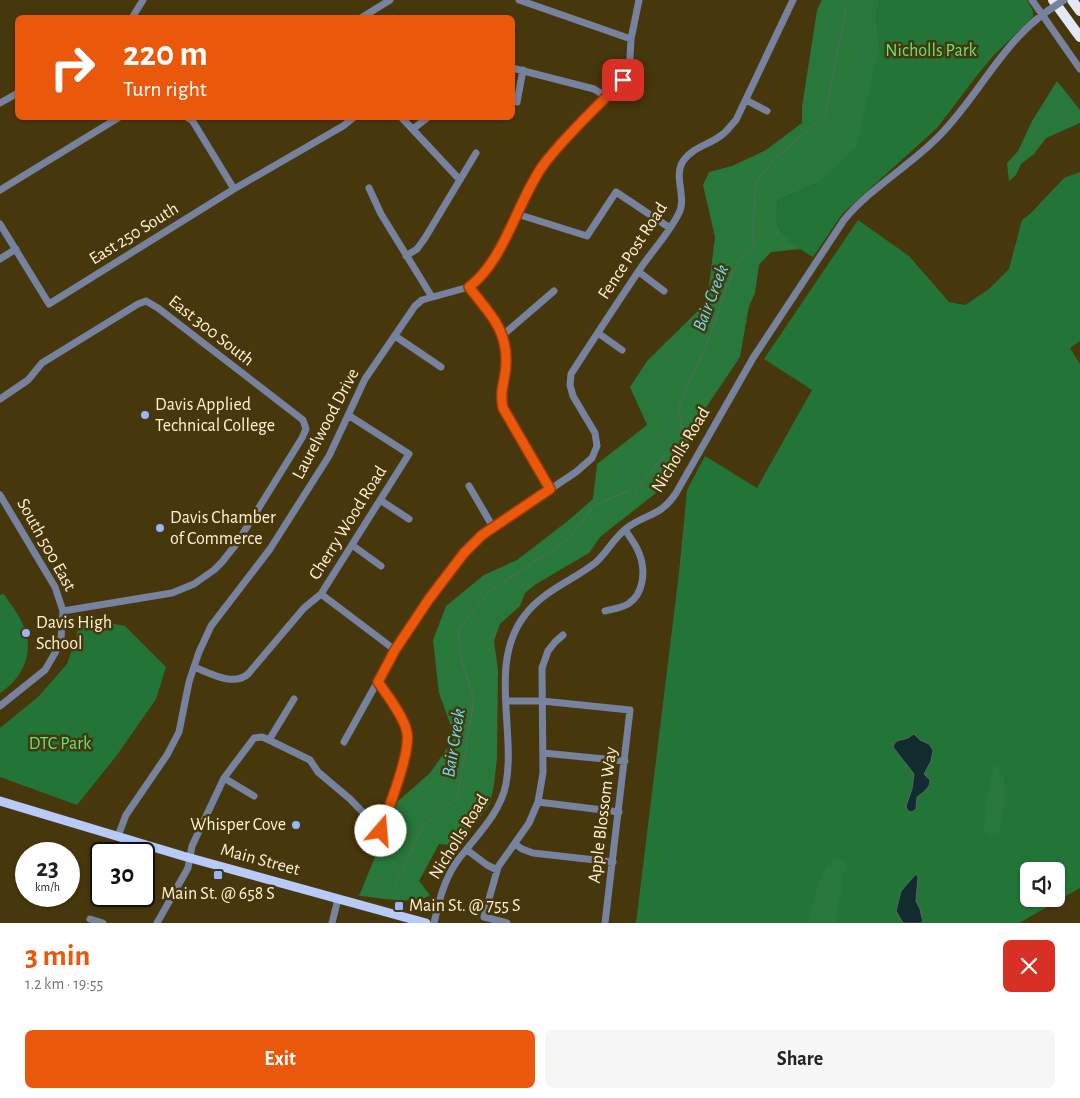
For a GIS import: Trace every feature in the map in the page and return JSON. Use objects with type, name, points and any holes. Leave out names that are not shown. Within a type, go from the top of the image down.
[{"type":"highway","points":[[1054,0],[1080,37]]},
{"type":"highway","points":[[1072,0],[1080,11]]},
{"type":"main road","name":"Main Street","points":[[0,801],[190,858],[426,923]]},
{"type":"street","points":[[134,15],[143,0]]},
{"type":"street","points":[[366,15],[390,0]]},
{"type":"street","points":[[519,0],[631,39]]},
{"type":"street","points":[[369,188],[380,214],[432,297],[449,294],[469,287],[481,278],[488,267],[508,234],[527,191],[545,163],[629,75],[631,39],[639,0]]},
{"type":"street","name":"Fence Post Road","points":[[344,742],[395,650],[429,599],[464,553],[493,527],[576,472],[592,458],[597,446],[595,433],[573,396],[570,374],[680,211],[679,181],[682,164],[698,146],[723,134],[736,120],[793,0]]},
{"type":"street","points":[[1032,0],[1080,69]]},
{"type":"street","name":"Nicholls Road","points":[[434,923],[447,879],[458,860],[494,813],[503,795],[507,768],[506,664],[508,648],[524,616],[540,599],[597,562],[625,530],[662,510],[672,498],[753,358],[848,215],[938,138],[1024,30],[1064,0]]},
{"type":"street","points":[[515,69],[594,89],[607,97]]},
{"type":"street","points":[[518,102],[523,70]]},
{"type":"street","points":[[0,103],[15,95]]},
{"type":"street","points":[[746,100],[767,111]]},
{"type":"street","points":[[0,190],[115,120]]},
{"type":"street","points":[[193,120],[234,189]]},
{"type":"street","name":"East 250 South","points":[[16,249],[49,304],[234,189],[344,126],[351,120]]},
{"type":"street","points":[[404,120],[460,180]]},
{"type":"street","points":[[413,129],[424,120]]},
{"type":"street","points":[[406,256],[417,248],[425,238],[476,153]]},
{"type":"street","points":[[517,214],[587,236],[616,192],[670,228]]},
{"type":"street","points":[[0,224],[16,249],[0,259]]},
{"type":"street","points":[[639,272],[664,291]]},
{"type":"street","points":[[469,287],[491,314],[503,335],[506,363],[500,396],[503,408],[550,489]]},
{"type":"street","points":[[503,335],[554,291]]},
{"type":"street","name":"Laurelwood Drive","points":[[118,836],[126,815],[167,755],[179,732],[194,667],[204,638],[211,626],[270,549],[329,456],[365,379],[415,306],[422,300],[432,297]]},
{"type":"street","name":"East 300 South","points":[[0,399],[28,380],[42,363],[138,304],[146,301],[158,308],[303,420],[306,429],[237,543],[214,570],[194,584],[172,593],[63,611]]},
{"type":"street","points":[[598,333],[622,350]]},
{"type":"street","points":[[395,336],[441,367]]},
{"type":"street","name":"Cherry Wood Road","points":[[194,667],[226,678],[237,680],[242,678],[304,608],[322,594],[410,454],[348,415]]},
{"type":"street","points":[[468,486],[493,527]]},
{"type":"street","name":"South 500 East","points":[[0,495],[55,587],[63,611],[61,639],[45,670],[0,706]]},
{"type":"street","points":[[380,500],[409,519]]},
{"type":"street","points":[[606,611],[627,604],[636,596],[641,586],[643,572],[640,555],[625,530]]},
{"type":"street","points":[[352,546],[381,566]]},
{"type":"street","points":[[322,594],[395,650]]},
{"type":"street","points":[[507,923],[484,917],[497,870],[529,823],[538,802],[542,779],[543,753],[543,662],[552,646],[563,635]]},
{"type":"street","points":[[156,923],[188,868],[192,846],[224,778],[254,738],[262,737],[310,760],[318,772],[381,831],[408,746],[407,731],[395,707],[378,682]]},
{"type":"street","points":[[269,740],[294,699]]},
{"type":"street","points":[[506,702],[542,701]]},
{"type":"street","name":"Apple Blossom Way","points":[[542,701],[630,710],[605,923]]},
{"type":"street","points":[[543,753],[625,761]]},
{"type":"street","points":[[224,778],[254,796]]},
{"type":"street","points":[[538,802],[618,812]]},
{"type":"street","points":[[515,844],[522,849],[534,853],[613,862]]},
{"type":"street","points":[[466,850],[487,866],[497,870]]},
{"type":"street","points":[[332,923],[338,899]]},
{"type":"street","points":[[90,919],[104,923]]},
{"type":"green space","points":[[822,0],[880,0],[876,16],[880,45],[856,148],[816,184],[779,200],[777,216],[780,229],[800,249],[771,252],[759,265],[755,293],[749,306],[740,357],[705,409],[693,422],[689,445],[656,493],[600,537],[589,553],[536,584],[525,593],[520,606],[500,624],[494,641],[498,670],[497,758],[490,803],[459,846],[439,844],[419,881],[430,895],[415,900],[359,896],[398,801],[430,773],[455,737],[439,693],[433,640],[446,606],[484,575],[517,560],[593,499],[597,464],[647,425],[630,387],[647,361],[707,302],[715,237],[703,185],[709,172],[732,166],[766,150],[802,123],[802,107],[817,10]]},
{"type":"green space","name":"Nicholls Park","points":[[880,0],[1027,0],[1033,11],[1033,17],[993,56],[937,128],[843,213],[813,257],[797,247],[784,235],[777,220],[779,200],[816,184],[880,45],[876,16]]},
{"type":"green space","points":[[1057,81],[1080,110],[1080,123],[1046,138],[1034,154],[1021,164],[1016,175],[1009,181],[1007,163],[1018,151],[1032,121]]},
{"type":"green space","points":[[1080,172],[1080,341],[1070,348],[1080,364],[1080,888],[1065,897],[1065,862],[1020,862],[1020,907],[1047,907],[1019,923],[636,923],[679,573],[687,490],[705,456],[757,488],[812,390],[764,359],[858,220],[909,256],[949,302],[965,305],[989,289],[1009,269],[1022,220],[1064,178]]},
{"type":"green space","points":[[4,594],[23,625],[28,649],[20,674],[0,693],[0,595]]},
{"type":"green space","name":"DTC Park","points":[[80,617],[125,626],[166,667],[156,699],[117,755],[77,805],[0,777],[0,728],[38,697],[67,664],[76,638]]},
{"type":"green space","points":[[994,764],[1000,770],[1003,778],[1005,797],[1000,834],[994,836],[984,832],[984,827],[987,796]]},
{"type":"green space","points":[[834,859],[844,861],[847,871],[841,874],[842,891],[838,904],[836,923],[810,923],[809,917],[821,877],[829,863]]},
{"type":"water","points":[[914,734],[920,740],[929,744],[933,750],[931,761],[924,774],[930,780],[929,786],[917,797],[916,809],[912,812],[908,811],[906,806],[912,789],[914,774],[893,747],[897,741]]},
{"type":"water","points":[[916,874],[918,877],[916,901],[923,923],[903,923],[896,911],[901,891]]},
{"type":"waterway","name":"Bair Creek","points":[[635,492],[681,435],[681,420],[678,408],[708,341],[727,286],[738,262],[754,248],[753,220],[757,180],[775,159],[825,115],[846,8]]},
{"type":"waterway","name":"Bair Creek","points":[[395,885],[422,828],[458,796],[474,699],[461,658],[458,629],[491,590],[566,541],[595,505],[630,490]]},
{"type":"place","name":"Davis Applied Technical College","points":[[145,415]]},
{"type":"place","name":"Davis Chamber of Commerce","points":[[160,528]]},
{"type":"place","name":"Davis High School","points":[[26,633]]},
{"type":"place","name":"Whisper Cove","points":[[296,825]]},
{"type":"place","name":"Main St. @ 658 S","points":[[218,875]]},
{"type":"place","name":"Main St. @ 755 S","points":[[399,906]]},
{"type":"route","points":[[381,831],[408,746],[407,731],[395,707],[378,682],[395,650],[429,599],[471,545],[493,527],[550,489],[503,408],[500,396],[506,363],[503,335],[491,314],[469,287],[481,278],[488,267],[508,234],[527,191],[545,163],[623,80]]}]
